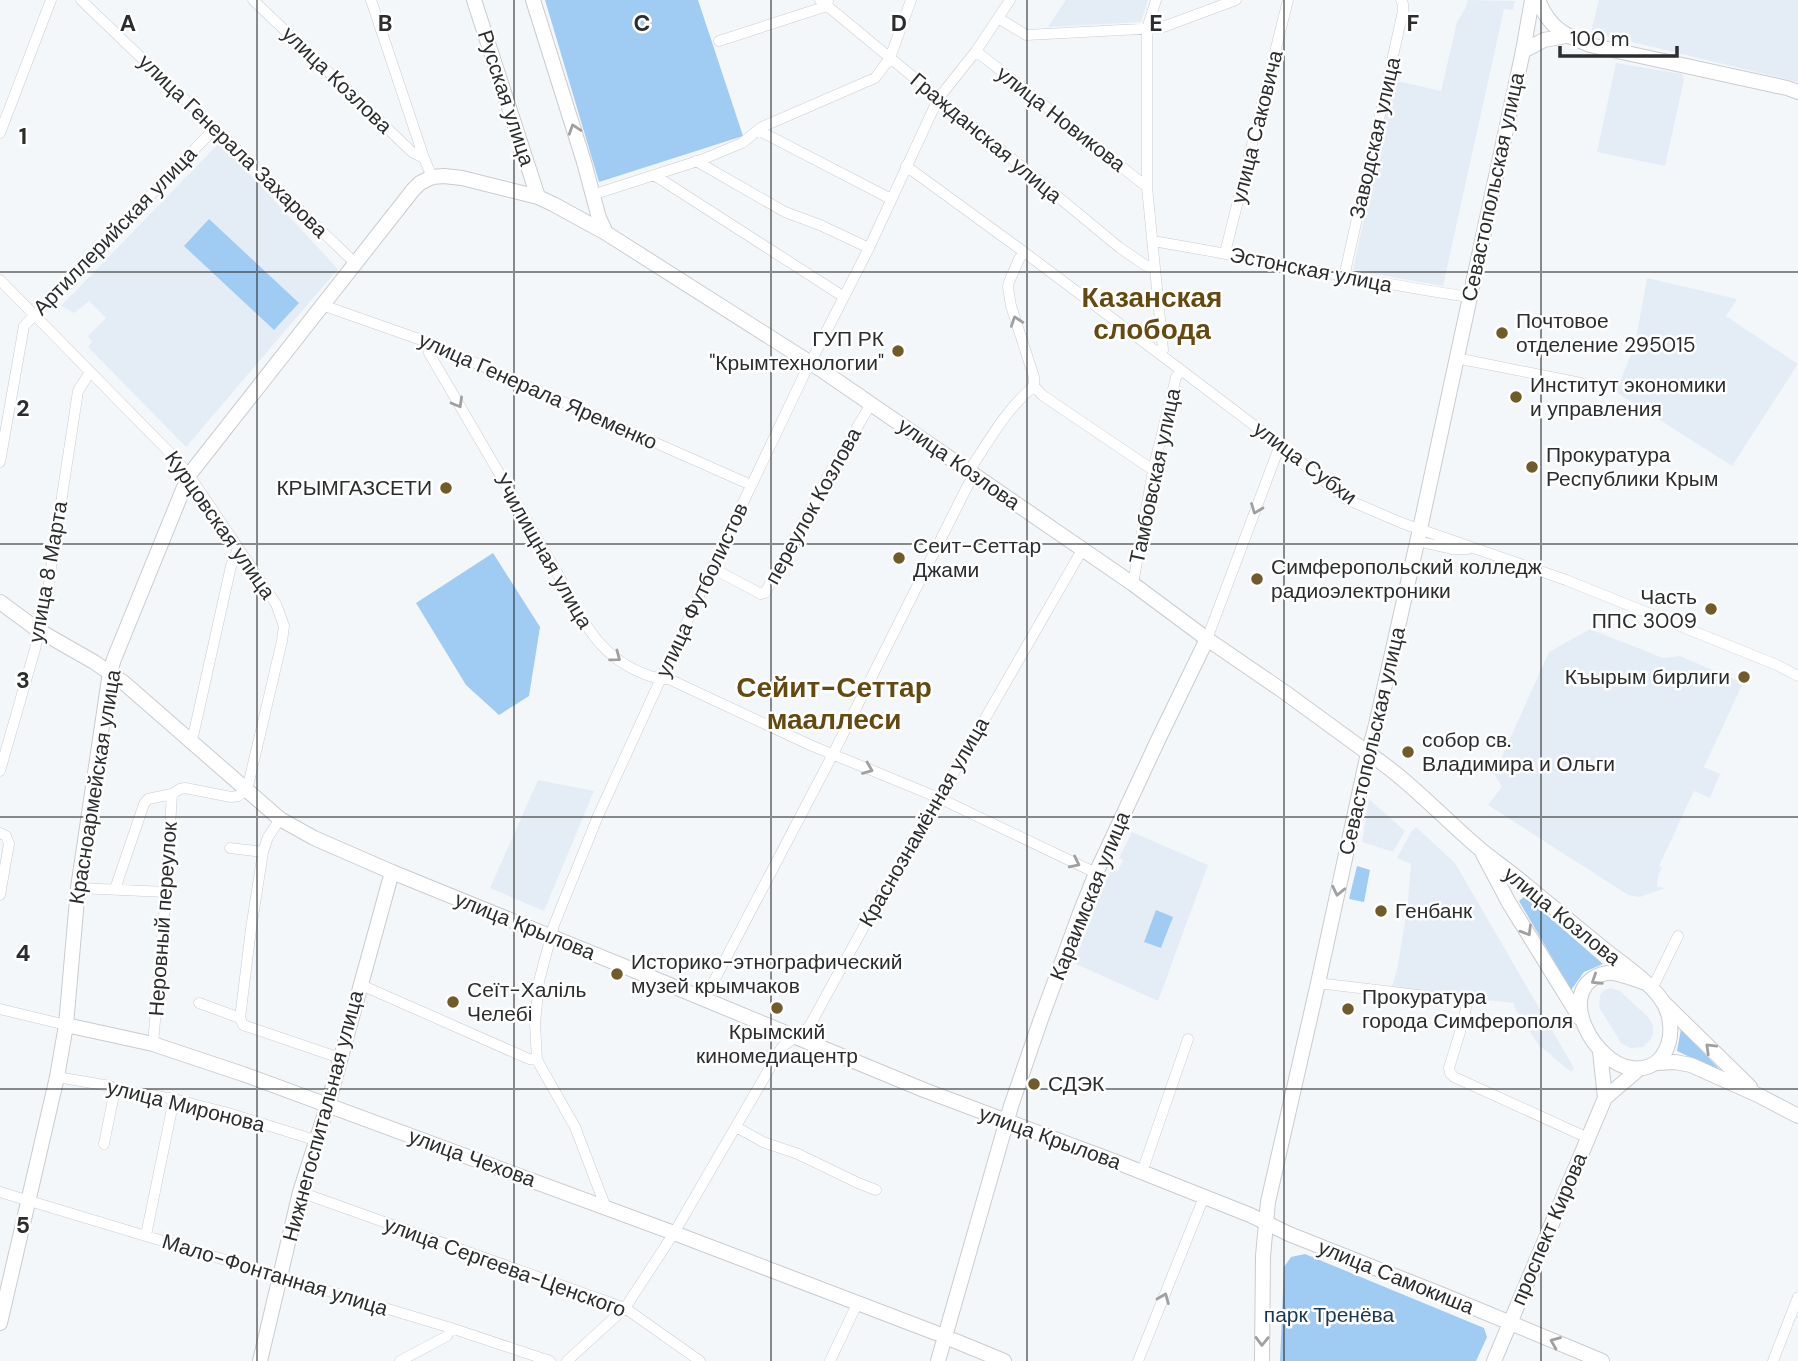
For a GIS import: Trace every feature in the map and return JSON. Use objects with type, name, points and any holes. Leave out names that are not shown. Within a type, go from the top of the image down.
[{"type":"main road","name":"Русская улица","points":[[474,0],[538,197]]},
{"type":"main road","points":[[533,0],[606,233]]},
{"type":"main road","name":"Севастопольская улица","points":[[1262,1361],[1263,1256],[1268,1202],[1368,753],[1423,534],[1456,358],[1532,0]]},
{"type":"main road","points":[[1538,0],[1543,13],[1566,36],[1590,45],[1798,92]]},
{"type":"main road","points":[[1523,51],[1544,40],[1566,36]]},
{"type":"main road","name":"улица Козлова","points":[[432,177],[462,178],[538,197],[606,233],[811,362],[1133,583],[1207,639],[1386,765],[1481,850],[1648,986]]},
{"type":"main road","name":"Красноармейская улица","points":[[0,1323],[57,1077],[66,1025],[78,888],[110,672],[189,475],[420,183],[432,177]]},
{"type":"main road","points":[[567,212],[583,208],[592,195]]},
{"type":"main road","name":"улица Крылова","points":[[0,602],[38,630],[110,672],[280,819],[314,838],[924,1090],[1142,1172],[1267,1224]]},
{"type":"main road","name":"Караимская улица","points":[[938,1361],[1007,1122],[1080,913],[1096,873],[1207,639]]},
{"type":"main road","name":"улица Козлова","points":[[1481,850],[1583,1024]]},
{"type":"main road","name":"Нижнегоспитальная улица","points":[[260,1361],[300,1192],[328,1104],[391,872]]},
{"type":"main road","points":[[1510,903],[1515,891],[1526,885]]},
{"type":"main road","points":[[1758,1095],[1648,986],[1611,972],[1591,979],[1584,988],[1581,1002],[1583,1024],[1600,1051],[1617,1064],[1639,1069],[1656,1063],[1691,1065],[1798,1116]]},
{"type":"main road","points":[[1656,1063],[1664,1054],[1669,1040],[1669,1018],[1662,1001]]},
{"type":"main road","name":"улица Чехова","points":[[66,1025],[153,1044],[328,1104],[936,1333]]},
{"type":"main road","name":"проспект Кирова","points":[[1600,1051],[1605,1098]]},
{"type":"main road","name":"проспект Кирова","points":[[1494,1361],[1605,1098],[1639,1069]]},
{"type":"main road","name":"улица Самокиша","points":[[1267,1224],[1602,1361]]},
{"type":"main road","points":[[954,1340],[1004,1361]]},
{"type":"street","points":[[0,133],[3,115],[51,0]]},
{"type":"street","name":"улица Генерала Захарова","points":[[81,0],[355,263]]},
{"type":"street","name":"улица Козлова","points":[[253,0],[412,152],[424,158]]},
{"type":"street","points":[[371,0],[432,177]]},
{"type":"street","points":[[592,195],[742,143],[762,127],[875,78],[890,58],[911,0]]},
{"type":"street","name":"улица Футболистов","points":[[606,1208],[575,1127],[537,1060],[535,1023],[539,981],[554,925],[598,816],[712,568],[869,248],[938,99],[1010,0]]},
{"type":"street","points":[[1156,0],[1147,29],[1147,187],[1163,350],[1161,354]]},
{"type":"street","points":[[998,18],[1026,34],[1147,29],[1160,28],[1236,0]]},
{"type":"street","name":"улица Саковича","points":[[1226,253],[1288,0]]},
{"type":"street","name":"Заводская улица","points":[[1344,277],[1404,8],[1401,0]]},
{"type":"street","points":[[719,41],[825,2]]},
{"type":"street","name":"Гражданская улица","points":[[825,2],[938,99],[1120,248],[1155,269]]},
{"type":"street","name":"улица Новикова","points":[[975,51],[1147,187]]},
{"type":"street","name":"Артиллерийская улица","points":[[0,462],[24,326],[215,128]]},
{"type":"street","points":[[758,130],[891,199]]},
{"type":"street","points":[[696,161],[785,212],[869,248]]},
{"type":"street","name":"улица Субхи","points":[[906,166],[1161,354],[1346,499],[1423,534]]},
{"type":"street","points":[[654,175],[844,297]]},
{"type":"street","name":"Эстонская улица","points":[[1153,241],[1469,298]]},
{"type":"street","points":[[1024,251],[1018,259],[1008,287],[1011,306],[1034,377],[1034,386],[1042,395],[1153,470]]},
{"type":"street","name":"Курцовская улица","points":[[0,280],[174,457],[276,604],[284,626],[282,641],[247,790]]},
{"type":"street","name":"улица Генерала Яременко","points":[[322,305],[430,343],[751,485]]},
{"type":"street","name":"Училищная улица","points":[[430,343],[429,353],[595,639],[614,657],[635,670],[671,680],[833,754],[939,798],[1096,873]]},
{"type":"street","points":[[1456,358],[1601,387]]},
{"type":"street","name":"Тамбовская улица","points":[[1133,583],[1153,470],[1176,377],[1181,370]]},
{"type":"street","name":"улица 8 Марта","points":[[0,771],[35,649],[47,595],[78,391],[90,372]]},
{"type":"street","points":[[705,1000],[833,754],[972,473],[1010,410],[1034,386]]},
{"type":"street","name":"переулок Козлова","points":[[712,568],[761,594],[765,593],[832,469],[871,404]]},
{"type":"street","name":"Караимская улица","points":[[1207,639],[1280,445]]},
{"type":"street","points":[[1423,534],[1452,549],[1472,547]]},
{"type":"street","points":[[1423,534],[1455,546],[1472,547],[1578,584],[1798,676]]},
{"type":"street","points":[[191,741],[231,566],[238,548]]},
{"type":"street","name":"Краснознамённая улица","points":[[568,1361],[625,1308],[674,1233],[782,1047],[809,1027],[885,888],[1082,550]]},
{"type":"street","points":[[116,889],[146,802],[151,798],[185,788],[232,797],[247,790]]},
{"type":"street","name":"Неровный переулок","points":[[153,1044],[172,794]]},
{"type":"street","points":[[280,819],[268,837],[263,852],[240,1018],[243,1025],[340,1058]]},
{"type":"street","points":[[0,833],[6,836],[9,844],[0,895]]},
{"type":"street","points":[[230,848],[263,852]]},
{"type":"street","points":[[78,888],[166,892]]},
{"type":"street","points":[[1648,986],[1678,936]]},
{"type":"street","points":[[1318,983],[1466,1001],[1450,1073],[1588,1138]]},
{"type":"street","points":[[359,984],[529,1059],[537,1060]]},
{"type":"street","points":[[199,1003],[240,1018]]},
{"type":"street","name":"улица Чехова","points":[[0,1009],[66,1025]]},
{"type":"street","name":"улица Крылова","points":[[1142,1172],[1188,1039]]},
{"type":"street","name":"улица Миронова","points":[[57,1077],[174,1099],[315,1140]]},
{"type":"street","points":[[104,1144],[115,1090]]},
{"type":"street","points":[[146,1235],[174,1099]]},
{"type":"street","points":[[736,1127],[763,1142],[798,1154],[876,1190]]},
{"type":"street","name":"Мало-Фонтанная улица","points":[[0,1192],[450,1328],[550,1361]]},
{"type":"street","name":"улица Сергеева-Ценского","points":[[300,1192],[625,1308],[700,1361]]},
{"type":"street","points":[[1138,1361],[1204,1197]]},
{"type":"street","points":[[1773,1361],[1798,1297]]},
{"type":"street","points":[[830,1361],[857,1304]]},
{"type":"street","points":[[400,1361],[447,1336],[450,1328]]},
{"type":"shaded area","points":[[1066,0],[1148,0],[1141,22],[1048,27]]},
{"type":"shaded area","points":[[1468,0],[1515,1],[1513,10],[1504,9],[1443,286],[1353,270],[1393,80],[1441,91],[1457,22]]},
{"type":"shaded area","points":[[1599,0],[1798,0],[1798,82],[1591,32]]},
{"type":"shaded area","points":[[1616,63],[1682,74],[1684,80],[1665,166],[1597,152]]},
{"type":"shaded area","points":[[220,142],[338,269],[186,447],[88,347],[92,341],[88,336],[106,318],[89,301],[74,313],[61,306]]},
{"type":"shaded area","points":[[1647,278],[1737,299],[1726,316],[1798,364],[1732,466],[1616,392],[1635,344]]},
{"type":"shaded area","points":[[1590,629],[1663,658],[1680,656],[1743,683],[1704,767],[1720,774],[1710,798],[1694,791],[1659,866],[1662,867],[1657,886],[1665,888],[1640,897],[1628,895],[1488,805],[1502,787],[1494,774],[1549,652]]},
{"type":"shaded area","points":[[538,780],[594,791],[544,911],[490,888]]},
{"type":"shaded area","points":[[1369,799],[1405,831],[1393,852],[1362,842]]},
{"type":"shaded area","points":[[1416,827],[1455,863],[1574,1068],[1571,1072],[1540,1047],[1514,1003],[1391,990],[1407,910],[1411,864],[1397,858]]},
{"type":"shaded area","points":[[1132,832],[1208,865],[1158,1001],[1074,963],[1111,868],[1118,871],[1123,860],[1119,858]]},
{"type":"shaded area","points":[[1611,988],[1620,991],[1649,1018],[1653,1033],[1643,1047],[1630,1048],[1621,1043],[1599,1007],[1600,995]]},
{"type":"green space","points":[[545,0],[698,0],[743,136],[599,182]]},
{"type":"green space","points":[[209,219],[299,303],[274,330],[184,246]]},
{"type":"green space","points":[[493,553],[540,627],[529,696],[499,715],[466,685],[416,603]]},
{"type":"green space","points":[[1357,866],[1370,870],[1364,902],[1349,899]]},
{"type":"green space","points":[[1525,896],[1603,964],[1584,972],[1571,990],[1519,901]]},
{"type":"green space","points":[[1156,910],[1173,917],[1161,948],[1144,942]]},
{"type":"green space","points":[[1681,1029],[1722,1072],[1677,1051]]},
{"type":"green space","name":"парк Тренёва","points":[[1305,1254],[1484,1328],[1487,1337],[1476,1361],[1280,1361],[1284,1267],[1291,1257]]},
{"type":"place","name":"Почтовое отделение 295015","points":[[1502,333]]},
{"type":"place","name":"ГУП РК \"Крымтехнологии\"","points":[[898,351]]},
{"type":"place","name":"Институт экономики и управления","points":[[1516,397]]},
{"type":"place","name":"Прокуратура Республики Крым","points":[[1532,467]]},
{"type":"place","name":"КРЫМГАЗСЕТИ","points":[[446,488]]},
{"type":"place","name":"Сеит-Сеттар Джами","points":[[899,558]]},
{"type":"place","name":"Симферопольский колледж радиоэлектроники","points":[[1257,579]]},
{"type":"place","name":"Часть ППС 3009","points":[[1711,609]]},
{"type":"place","name":"Къырым бирлиги","points":[[1744,677]]},
{"type":"place","name":"собор св. Владимира и Ольги","points":[[1408,752]]},
{"type":"place","name":"Генбанк","points":[[1381,911]]},
{"type":"place","name":"Историко-этнографический музей крымчаков","points":[[617,974]]},
{"type":"place","name":"Сеїт-Халіль Челебі","points":[[453,1002]]},
{"type":"place","name":"Крымский киномедиацентр","points":[[777,1008]]},
{"type":"place","name":"Прокуратура города Симферополя","points":[[1348,1009]]},
{"type":"place","name":"СДЭК","points":[[1034,1084]]},
{"type":"district","name":"Казанская слобода","points":[[1152,313]]},
{"type":"district","name":"Сейит-Сеттар мааллеси","points":[[834,703]]}]
